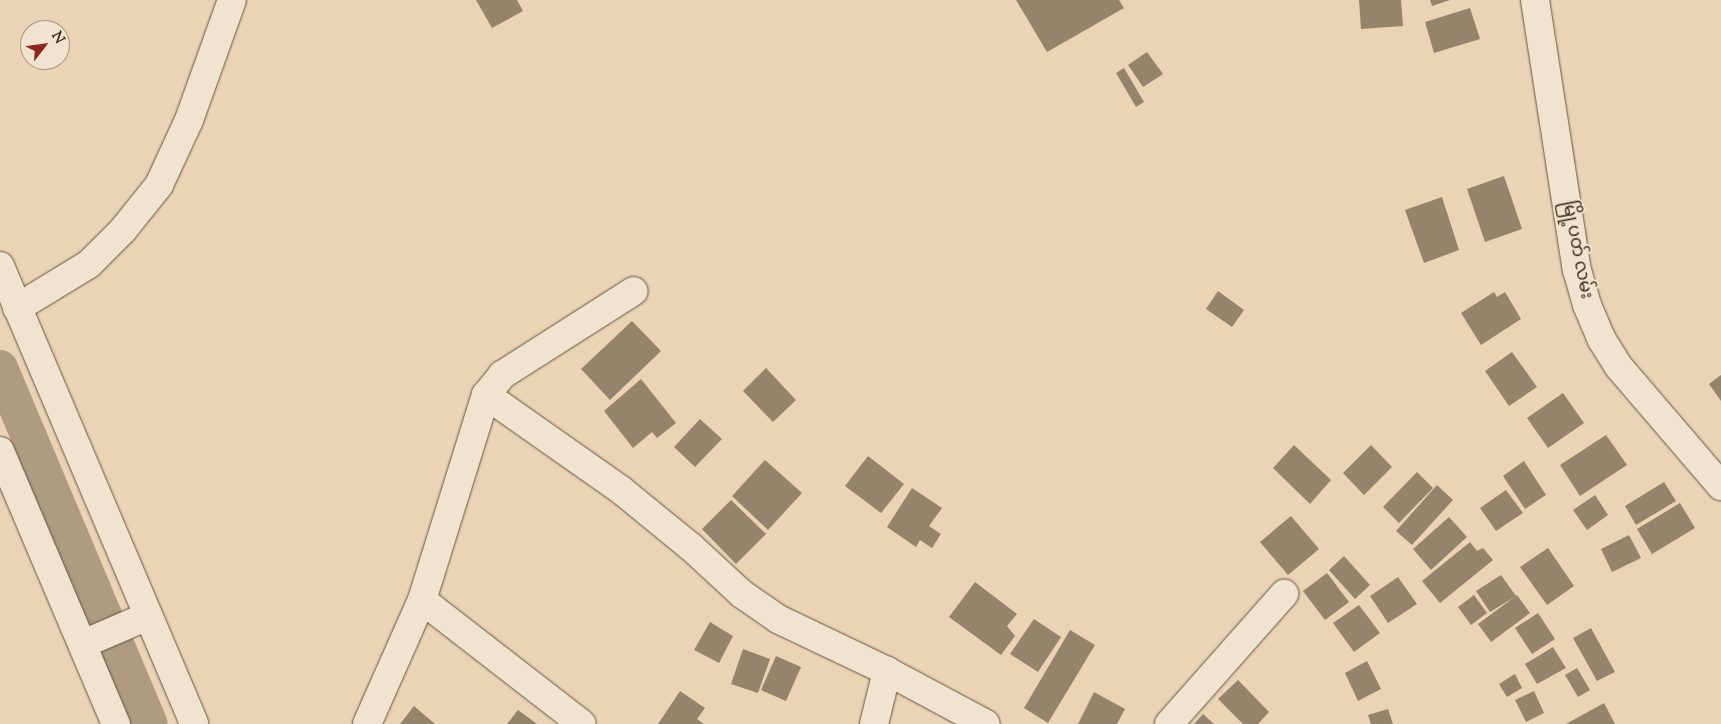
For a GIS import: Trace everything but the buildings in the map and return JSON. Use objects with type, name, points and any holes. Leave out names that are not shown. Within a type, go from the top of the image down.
[{"type":"street","points":[[17,308],[89,264],[123,230],[159,185],[189,120],[232,0]]},
{"type":"street","name":"မြို့ပတ် လမ်း","points":[[1535,0],[1577,270],[1586,305],[1602,340],[1619,367],[1721,486]]},
{"type":"street","points":[[0,266],[141,619],[194,724]]},
{"type":"street","points":[[367,724],[422,600],[486,395],[502,375],[634,291]]},
{"type":"street","points":[[486,395],[627,495],[692,546],[742,594],[778,619],[887,672],[986,724]]},
{"type":"street","points":[[0,451],[90,641],[116,724]]},
{"type":"street","points":[[1169,724],[1284,594]]},
{"type":"street","points":[[422,600],[582,724]]},
{"type":"street","points":[[90,641],[141,619]]},
{"type":"street","points":[[874,724],[887,672]]},
{"type":"waterway","points":[[0,368],[150,724]]}]
